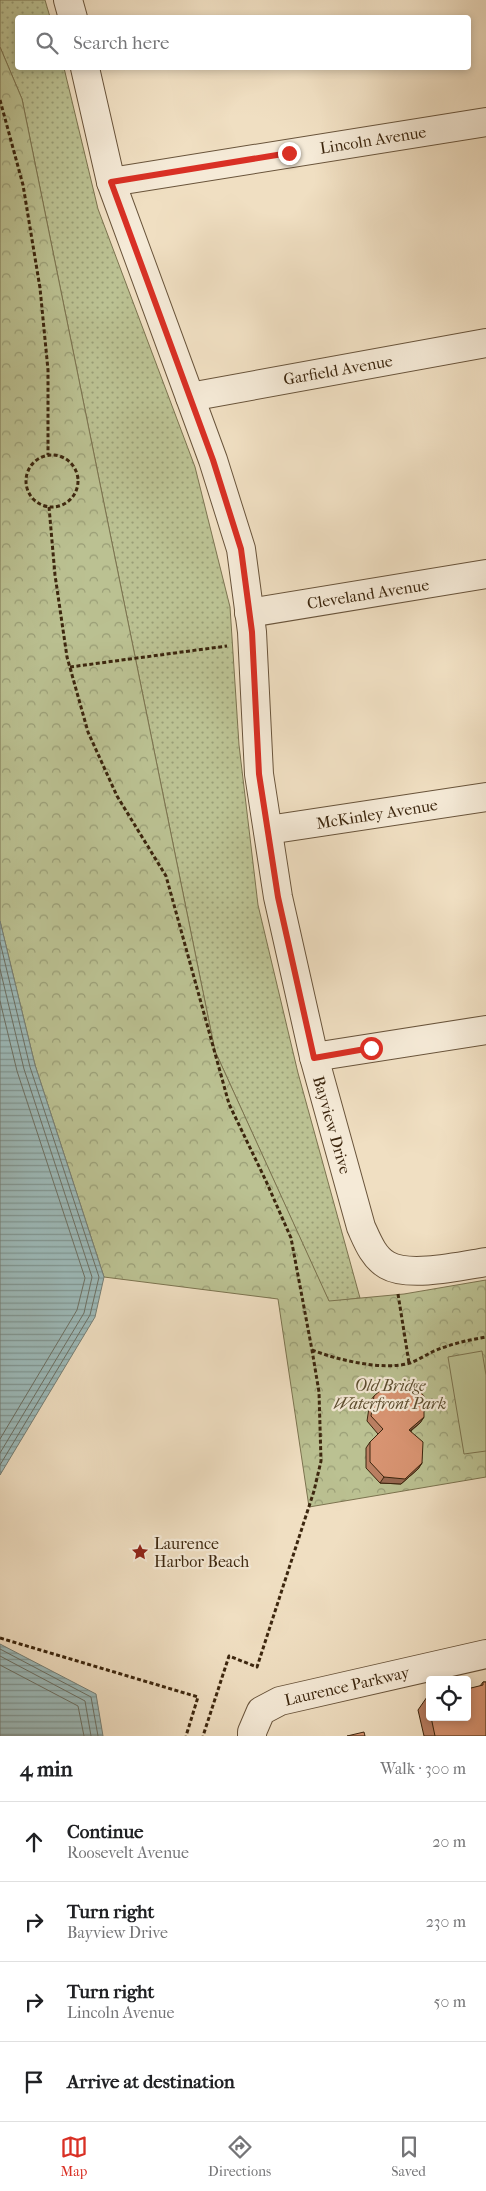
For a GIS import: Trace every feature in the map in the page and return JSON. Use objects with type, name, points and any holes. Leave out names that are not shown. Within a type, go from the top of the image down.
[{"type":"street","points":[[68,0],[71,15]]},
{"type":"street","name":"Bayview Drive","points":[[85,70],[111,182],[190,397],[241,549],[252,632],[259,774],[278,897],[314,1058],[361,1227],[372,1250],[387,1265],[394,1267]]},
{"type":"street","name":"Lincoln Avenue","points":[[111,182],[486,122]]},
{"type":"street","name":"Garfield Avenue","points":[[190,397],[486,343]]},
{"type":"street","name":"Cleveland Avenue","points":[[249,613],[486,574]]},
{"type":"street","name":"McKinley Avenue","points":[[268,830],[486,797]]},
{"type":"street","points":[[314,1058],[486,1030]]},
{"type":"street","points":[[394,1267],[412,1272],[486,1262]]},
{"type":"street","name":"Laurence Parkway","points":[[252,1734],[261,1711],[280,1701],[486,1654]]},
{"type":"path","points":[[0,100],[23,185],[40,288],[48,370],[48,455]]},
{"type":"path","points":[[48,455],[59,456],[68,461],[75,470],[78,479],[77,488],[73,496],[66,503],[58,507],[49,508],[35,500],[26,487],[26,477],[30,467],[38,459],[48,455]]},
{"type":"path","points":[[49,508],[55,575],[70,667],[88,732],[117,796],[166,876],[229,1104],[291,1238],[318,1392],[321,1461],[312,1498],[257,1666],[229,1656],[203,1736]]},
{"type":"path","points":[[70,667],[233,645]]},
{"type":"path","points":[[394,1267],[409,1363]]},
{"type":"path","points":[[312,1350],[335,1360],[378,1365],[409,1363],[468,1340],[486,1337]]},
{"type":"path","points":[[0,1638],[198,1697],[186,1736]]},
{"type":"green space","points":[[0,0],[45,0],[49,15],[15,15],[15,70],[64,70],[98,209],[195,467],[230,607],[239,745],[258,905],[298,1073],[360,1298],[329,1302],[215,1051],[22,99],[0,47]]},
{"type":"green space","name":"Old Bridge Waterfront Park","points":[[0,47],[22,99],[215,1051],[329,1301],[404,1294],[486,1280],[486,1477],[309,1507],[278,1299],[104,1277],[35,1065],[0,921]]},
{"type":"green space","points":[[482,1351],[486,1375],[486,1451],[464,1454],[448,1357]]},
{"type":"water","points":[[0,921],[35,1065],[104,1277],[95,1317],[0,1475]]},
{"type":"water","points":[[0,1644],[96,1694],[103,1736],[0,1736]]},
{"type":"building","points":[[410,1381],[424,1396],[424,1417],[409,1430],[423,1442],[422,1463],[405,1479],[384,1477],[370,1462],[370,1442],[383,1429],[371,1416],[374,1396],[389,1383]]},
{"type":"building","points":[[483,1682],[486,1682],[486,1736],[435,1736],[432,1721],[471,1721],[471,1688],[483,1685]]},
{"type":"building","points":[[364,1732],[365,1736],[347,1736]]},
{"type":"place","name":"Laurence Harbor Beach","points":[[140,1552]]},
{"type":"route","points":[[289,153],[111,182],[213,460],[241,549],[252,632],[259,774],[278,897],[314,1058],[371,1048]]}]
